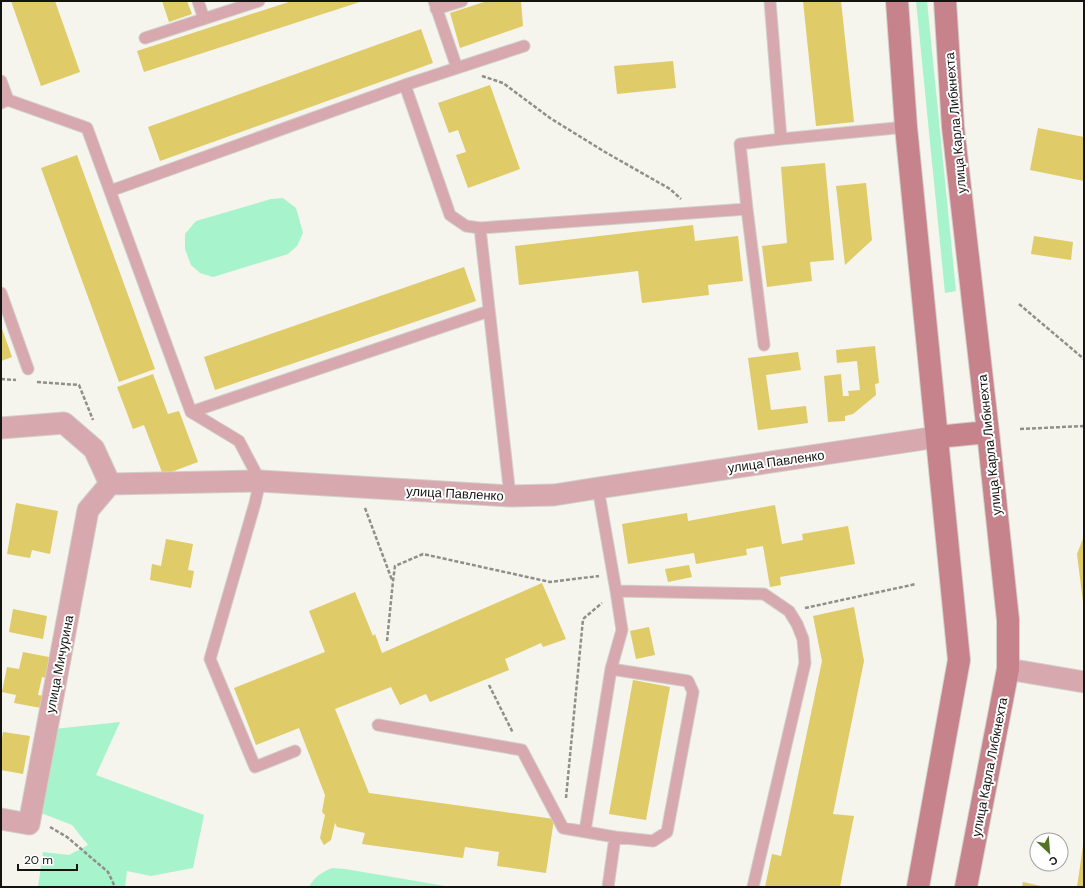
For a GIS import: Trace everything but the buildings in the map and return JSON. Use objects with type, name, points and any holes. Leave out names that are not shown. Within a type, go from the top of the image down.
[{"type":"main road","points":[[897,1],[906,127],[959,660],[918,887]]},
{"type":"main road","name":"улица Карла Либкнехта","points":[[945,1],[953,127],[1008,620],[1008,669],[966,887]]},
{"type":"main road","points":[[937,437],[988,432]]},
{"type":"street","points":[[1,428],[64,423],[94,449],[110,484]]},
{"type":"street","name":"улица Павленко","points":[[110,484],[260,481],[510,496],[554,495],[937,437]]},
{"type":"street","name":"улица Мичурина","points":[[29,824],[88,510],[110,484]]},
{"type":"street","points":[[1008,669],[1084,682]]},
{"type":"street","points":[[1,818],[29,824]]},
{"type":"lane","points":[[198,1],[204,19]]},
{"type":"lane","points":[[145,38],[259,1]]},
{"type":"lane","points":[[457,68],[435,5],[462,1]]},
{"type":"lane","points":[[770,1],[781,139]]},
{"type":"lane","points":[[110,191],[405,85],[524,46]]},
{"type":"lane","points":[[1,81],[4,102],[87,128],[191,412],[239,441],[260,481],[210,658],[255,767],[295,751]]},
{"type":"lane","points":[[405,85],[450,215],[466,226],[480,228],[747,210]]},
{"type":"lane","points":[[764,345],[740,144],[906,127]]},
{"type":"lane","points":[[480,228],[510,496]]},
{"type":"lane","points":[[1,293],[28,369]]},
{"type":"lane","points":[[191,412],[490,311]]},
{"type":"lane","points":[[585,831],[610,669],[622,630],[614,574],[598,488]]},
{"type":"lane","points":[[616,591],[764,594],[789,611],[797,624],[803,639],[805,663],[753,887]]},
{"type":"lane","points":[[378,725],[522,750],[563,828],[615,837],[653,841],[667,832],[693,692],[688,681],[610,669]]},
{"type":"lane","points":[[608,887],[615,837]]},
{"type":"path","points":[[457,68],[503,83],[556,122],[670,189],[698,213]]},
{"type":"path","points":[[1019,304],[1084,359]]},
{"type":"path","points":[[1020,429],[1084,426]]},
{"type":"path","points":[[357,487],[392,580]]},
{"type":"path","points":[[387,640],[392,580],[395,566],[423,554],[550,582],[614,574]]},
{"type":"path","points":[[789,611],[916,584]]},
{"type":"path","points":[[563,828],[583,619],[616,591]]},
{"type":"path","points":[[489,685],[522,750]]},
{"type":"path","points":[[29,824],[49,826],[67,836],[108,872],[115,887]]},
{"type":"green space","points":[[916,1],[927,1],[956,291],[945,293]]},
{"type":"green space","points":[[283,198],[296,208],[303,233],[297,246],[288,254],[213,277],[200,273],[191,265],[185,249],[185,234],[196,221],[271,199]]},
{"type":"green space","points":[[120,722],[96,775],[204,815],[193,868],[151,876],[127,871],[125,887],[38,887],[43,852],[69,855],[88,845],[72,825],[36,811],[54,729]]},
{"type":"green space","points":[[332,868],[451,887],[309,887],[313,880],[319,875]]}]
